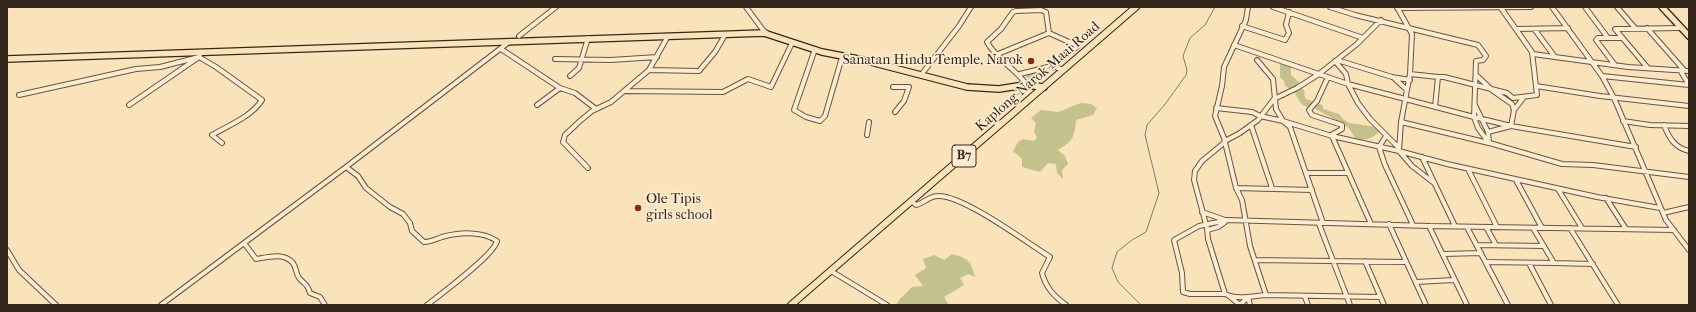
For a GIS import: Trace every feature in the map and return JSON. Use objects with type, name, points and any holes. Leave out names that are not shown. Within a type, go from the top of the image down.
[{"type":"highway","name":"Kaplong-Narok-Maai Road","points":[[791,305],[1136,7]]},
{"type":"main road","points":[[1662,7],[1689,36]]},
{"type":"main road","points":[[7,59],[200,54],[588,38],[769,34],[792,43],[842,57],[863,60],[952,84],[978,89],[999,89],[1027,85],[1044,87]]},
{"type":"street","points":[[519,36],[556,7]]},
{"type":"street","points":[[746,7],[763,30],[769,34]]},
{"type":"street","points":[[921,75],[959,26],[971,7]]},
{"type":"street","points":[[1248,7],[1248,13],[1224,67],[1222,86],[1216,108],[1216,116],[1225,142],[1236,188],[1242,200],[1247,222],[1248,236],[1266,295]]},
{"type":"street","points":[[1273,7],[1363,38]]},
{"type":"street","points":[[1330,7],[1478,45],[1486,56],[1483,60],[1476,61],[1474,117],[1478,128],[1490,143]]},
{"type":"street","points":[[1399,150],[1404,99],[1410,80],[1410,50],[1412,34],[1399,7],[1531,7]]},
{"type":"street","points":[[1552,7],[1602,76],[1614,98],[1636,147],[1660,208],[1666,220],[1689,250]]},
{"type":"street","points":[[1585,7],[1608,38]]},
{"type":"street","points":[[1617,7],[1635,28]]},
{"type":"street","points":[[1410,74],[1444,77],[1507,94],[1513,98],[1537,95],[1535,72],[1532,62],[1533,54],[1502,8]]},
{"type":"street","points":[[1027,85],[1020,74],[988,45],[987,42],[1002,29],[1014,11],[1041,10],[1046,12],[1049,33]]},
{"type":"street","points":[[1242,26],[1285,40],[1289,33],[1286,25],[1289,12]]},
{"type":"street","points":[[1248,297],[1240,305],[1227,295],[1208,239],[1208,230],[1194,181],[1196,170],[1225,142],[1258,120],[1274,99],[1298,88],[1319,74],[1363,38],[1380,20]]},
{"type":"street","points":[[1517,29],[1535,30],[1568,28]]},
{"type":"street","points":[[1647,28],[1687,70]]},
{"type":"street","points":[[1647,67],[1621,38],[1616,29],[1681,28]]},
{"type":"street","points":[[1535,30],[1555,57]]},
{"type":"street","points":[[998,54],[1049,33],[1078,46],[1059,61],[1054,67]]},
{"type":"street","points":[[649,70],[699,71],[715,52],[725,34]]},
{"type":"street","points":[[588,168],[562,142],[565,135],[596,109],[611,102],[649,70],[668,36]]},
{"type":"street","points":[[570,76],[579,68],[588,38]]},
{"type":"street","points":[[1615,65],[1596,40],[1598,38],[1621,38]]},
{"type":"street","points":[[161,305],[346,167],[509,42]]},
{"type":"street","points":[[624,91],[723,92],[748,79],[771,87],[792,43]]},
{"type":"street","points":[[1234,45],[1348,84],[1483,120],[1636,147]]},
{"type":"street","points":[[501,49],[560,88],[575,93],[596,109]]},
{"type":"street","points":[[815,49],[794,110],[801,115],[816,120],[820,121],[825,116],[842,57]]},
{"type":"street","points":[[19,95],[136,69],[160,67],[200,54]]},
{"type":"street","points":[[129,105],[200,54]]},
{"type":"street","points":[[200,54],[262,100],[254,110],[212,135],[222,143]]},
{"type":"street","points":[[1533,54],[1615,65],[1687,70]]},
{"type":"street","points":[[555,59],[582,58],[611,60],[657,58]]},
{"type":"street","points":[[1257,60],[1273,79],[1276,109],[1283,121],[1290,127],[1312,190],[1321,224],[1350,305]]},
{"type":"street","points":[[1336,60],[1392,77],[1410,80]]},
{"type":"street","points":[[1336,60],[1346,74],[1348,84],[1358,103],[1370,119],[1412,166],[1434,183]]},
{"type":"street","points":[[1020,74],[1046,67],[1058,67],[1064,70]]},
{"type":"street","points":[[1680,70],[1689,85]]},
{"type":"street","points":[[1476,75],[1492,90],[1512,104],[1514,110]]},
{"type":"street","points":[[1602,76],[1689,85]]},
{"type":"street","points":[[1328,77],[1317,101],[1309,110],[1312,115],[1342,125],[1342,129],[1331,135]]},
{"type":"street","points":[[1392,77],[1407,90]]},
{"type":"street","points":[[1435,107],[1438,77]]},
{"type":"street","points":[[893,86],[909,88],[904,101],[895,112]]},
{"type":"street","points":[[1536,86],[1614,98],[1689,106]]},
{"type":"street","points":[[537,104],[560,88]]},
{"type":"street","points":[[1511,126],[1514,110],[1524,97]]},
{"type":"street","points":[[1475,105],[1488,132],[1490,143]]},
{"type":"street","points":[[1216,108],[1246,111],[1331,135],[1379,147],[1399,150],[1422,158],[1516,180],[1660,208]]},
{"type":"street","points":[[867,135],[869,122]]},
{"type":"street","points":[[1401,122],[1490,143],[1562,164],[1593,165],[1689,177]]},
{"type":"street","points":[[1624,122],[1689,126]]},
{"type":"street","points":[[1251,125],[1272,188]]},
{"type":"street","points":[[1664,125],[1668,136],[1675,145],[1680,150],[1689,152]]},
{"type":"street","points":[[1488,132],[1511,126]]},
{"type":"street","points":[[1331,135],[1370,224]]},
{"type":"street","points":[[1379,147],[1386,136]]},
{"type":"street","points":[[1379,147],[1385,165],[1413,225]]},
{"type":"street","points":[[1422,158],[1434,183],[1444,199],[1456,226]]},
{"type":"street","points":[[346,167],[358,176],[366,188],[390,207],[404,214],[410,223],[412,231],[424,242],[431,242],[447,236],[483,234],[491,236],[496,241],[496,245],[487,255],[426,305]]},
{"type":"street","points":[[1468,169],[1497,227]]},
{"type":"street","points":[[1306,172],[1348,173]]},
{"type":"street","points":[[1516,180],[1542,228]]},
{"type":"street","points":[[1236,188],[1312,190]]},
{"type":"street","points":[[1558,189],[1582,228]]},
{"type":"street","points":[[911,201],[916,205],[920,205],[928,198],[934,196],[953,197],[964,202],[1031,246],[1046,253],[1050,257],[1042,273],[1046,286],[1050,292],[1066,305]]},
{"type":"street","points":[[1606,198],[1626,229]]},
{"type":"street","points":[[1663,214],[1689,207]]},
{"type":"street","points":[[1202,212],[1227,220]]},
{"type":"street","points":[[1208,230],[1218,227],[1227,220]]},
{"type":"street","points":[[1380,297],[1305,297],[1266,295],[1248,297],[1190,294],[1183,292],[1182,273],[1174,240],[1190,229],[1206,222],[1227,220],[1321,224],[1674,230]]},
{"type":"street","points":[[1389,224],[1426,305]]},
{"type":"street","points":[[1428,226],[1467,305]]},
{"type":"street","points":[[1467,227],[1487,262],[1508,305]]},
{"type":"street","points":[[1486,227],[1496,245]]},
{"type":"street","points":[[1533,228],[1554,263]]},
{"type":"street","points":[[1570,228],[1618,305]]},
{"type":"street","points":[[244,243],[256,259],[260,260],[277,256],[283,257],[293,264],[299,278],[308,285],[310,293],[320,297],[325,305]]},
{"type":"street","points":[[1477,245],[1544,246]]},
{"type":"street","points":[[7,250],[19,270],[56,305]]},
{"type":"street","points":[[1443,254],[1481,253]]},
{"type":"street","points":[[1255,260],[1406,262]]},
{"type":"street","points":[[1364,261],[1384,305]]},
{"type":"street","points":[[1487,262],[1593,264]]},
{"type":"street","points":[[1529,263],[1551,305]]},
{"type":"street","points":[[831,271],[887,305]]},
{"type":"street","points":[[1416,282],[1454,280]]},
{"type":"street","points":[[1248,297],[1250,305]]},
{"type":"street","points":[[1305,297],[1308,305]]},
{"type":"shaded area","points":[[1280,63],[1291,67],[1291,75],[1299,82],[1297,86],[1290,89],[1285,86],[1284,81],[1280,77]]},
{"type":"shaded area","points":[[1046,69],[1053,70],[1037,83],[1025,76]]},
{"type":"shaded area","points":[[1300,88],[1303,89],[1306,99],[1315,102],[1311,107],[1305,106],[1298,100],[1294,91]]},
{"type":"shaded area","points":[[1081,103],[1091,104],[1097,108],[1093,115],[1076,120],[1074,135],[1067,144],[1058,150],[1065,156],[1068,164],[1062,170],[1063,179],[1057,173],[1056,164],[1048,163],[1040,172],[1022,167],[1022,159],[1013,151],[1018,142],[1023,139],[1034,141],[1037,137],[1034,132],[1036,123],[1031,118],[1041,110],[1058,112]]},
{"type":"shaded area","points":[[1320,104],[1323,106],[1323,109],[1339,114],[1349,123],[1376,127],[1379,132],[1368,139],[1356,139],[1348,127],[1314,108],[1316,105]]},
{"type":"shaded area","points":[[952,254],[962,257],[968,261],[972,267],[975,277],[968,274],[960,278],[964,285],[944,297],[949,305],[896,305],[912,287],[923,286],[915,275],[926,268],[923,259],[934,255],[944,260]]},
{"type":"waterway","points":[[1141,305],[1118,282],[1112,268],[1117,252],[1132,240],[1146,232],[1159,193],[1145,135],[1147,125],[1166,103],[1186,75],[1187,70],[1183,56],[1190,38],[1205,25],[1215,7]]},
{"type":"place","name":"Sanatan Hindu Temple, Narok","points":[[1031,61]]},
{"type":"place","name":"Ole Tipis girls school","points":[[638,208]]}]
